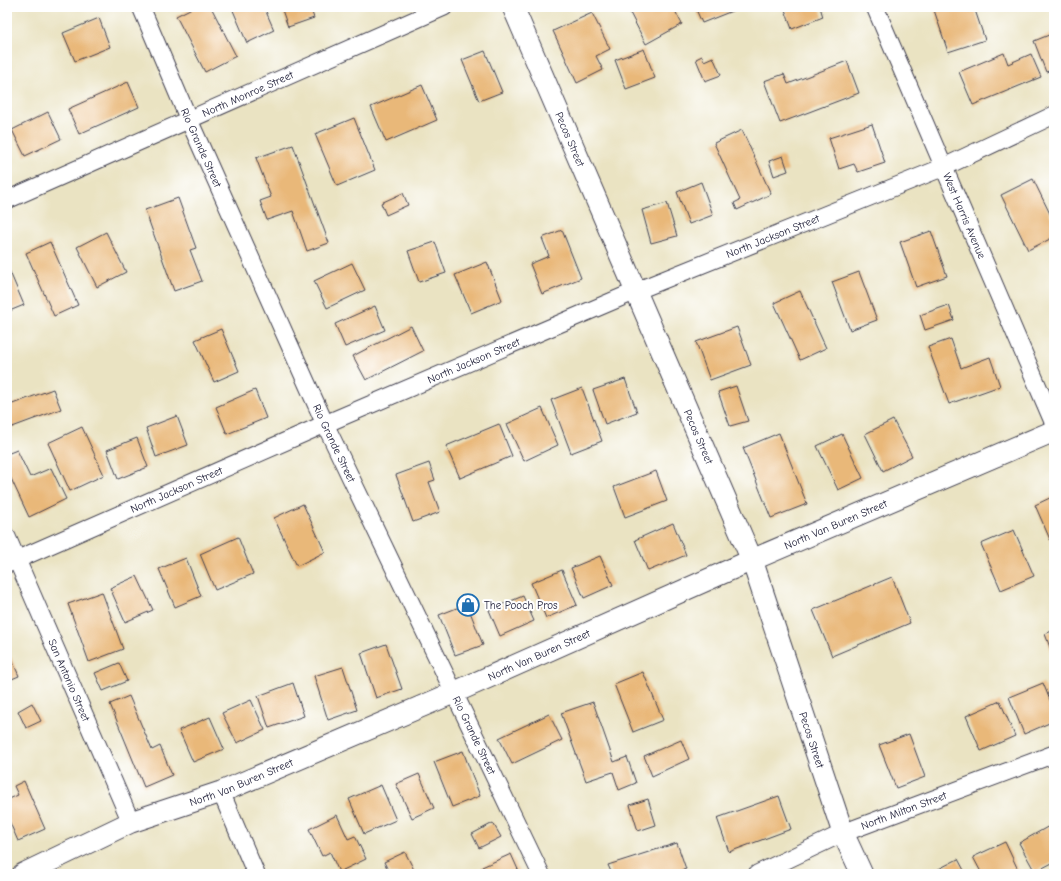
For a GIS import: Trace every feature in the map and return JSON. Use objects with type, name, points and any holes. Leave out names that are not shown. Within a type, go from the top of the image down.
[{"type":"street","name":"Rio Grande Street","points":[[141,7],[189,120],[325,424],[541,874]]},
{"type":"street","name":"North Monroe Street","points":[[7,200],[444,7]]},
{"type":"street","name":"Pecos Street","points":[[513,7],[752,560],[843,834],[862,874]]},
{"type":"street","name":"West Harris Avenue","points":[[875,7],[1054,424]]},
{"type":"street","name":"North Jackson Street","points":[[12,562],[325,424],[636,291],[944,167],[1054,115]]},
{"type":"street","name":"North Van Buren Street","points":[[23,874],[131,822],[222,792],[453,693],[752,560],[1054,431]]},
{"type":"street","name":"San Antonio Street","points":[[7,537],[12,562],[131,822]]},
{"type":"street","name":"North Milton Street","points":[[757,874],[843,834],[1054,754]]},
{"type":"street","points":[[222,792],[256,874]]},
{"type":"building","points":[[194,7],[211,7],[236,56],[205,72],[176,16]]},
{"type":"building","points":[[264,7],[274,30],[247,43],[232,8]]},
{"type":"building","points":[[281,7],[310,7],[314,18],[288,27]]},
{"type":"building","points":[[627,7],[673,7],[682,24],[646,44]]},
{"type":"building","points":[[695,7],[742,7],[702,23]]},
{"type":"building","points":[[784,7],[820,7],[823,17],[792,29]]},
{"type":"building","points":[[933,7],[974,7],[985,40],[948,52]]},
{"type":"building","points":[[592,13],[610,49],[596,56],[603,70],[577,83],[553,31]]},
{"type":"building","points":[[99,18],[110,47],[75,61],[63,33]]},
{"type":"building","points":[[1054,33],[1054,69],[1046,72],[1034,41]]},
{"type":"building","points":[[644,49],[655,78],[626,89],[615,60]]},
{"type":"building","points":[[485,51],[502,92],[479,101],[462,60]]},
{"type":"building","points":[[1004,53],[1008,64],[1031,54],[1041,77],[973,105],[959,72]]},
{"type":"building","points":[[702,56],[704,61],[713,57],[721,75],[705,81],[696,59]]},
{"type":"building","points":[[847,61],[859,93],[780,123],[764,81],[784,74],[788,84]]},
{"type":"building","points":[[128,82],[139,107],[79,134],[68,109]]},
{"type":"building","points":[[422,85],[437,120],[386,142],[371,107]]},
{"type":"building","points":[[48,112],[61,139],[25,156],[12,130]]},
{"type":"building","points":[[354,118],[375,170],[337,186],[315,134]]},
{"type":"building","points":[[872,124],[885,163],[858,172],[854,164],[839,169],[829,138]]},
{"type":"building","points":[[742,130],[771,194],[737,210],[734,203],[740,200],[714,143]]},
{"type":"building","points":[[293,145],[329,243],[307,251],[293,211],[267,220],[260,201],[271,197],[256,158]]},
{"type":"building","points":[[783,156],[788,171],[774,176],[769,161]]},
{"type":"building","points":[[1033,179],[1054,222],[1054,237],[1028,250],[1001,195]]},
{"type":"building","points":[[701,182],[713,215],[689,224],[677,192]]},
{"type":"building","points":[[403,193],[408,205],[386,215],[381,203]]},
{"type":"building","points":[[178,198],[196,248],[190,250],[202,281],[174,291],[145,210]]},
{"type":"building","points":[[667,203],[677,236],[651,243],[642,210]]},
{"type":"building","points":[[562,230],[581,278],[542,294],[530,264],[549,256],[542,238]]},
{"type":"building","points":[[931,231],[947,276],[916,287],[900,242]]},
{"type":"building","points":[[106,232],[126,272],[97,287],[77,247]]},
{"type":"building","points":[[50,242],[78,305],[54,316],[26,253]]},
{"type":"building","points":[[435,242],[446,273],[419,282],[408,251]]},
{"type":"building","points":[[487,262],[502,300],[471,313],[455,275]]},
{"type":"building","points":[[352,263],[365,290],[327,308],[314,281]]},
{"type":"building","points":[[7,265],[24,305],[7,312]]},
{"type":"building","points":[[859,272],[877,320],[850,330],[832,282]]},
{"type":"building","points":[[800,291],[826,348],[800,360],[774,303]]},
{"type":"building","points":[[949,305],[954,320],[925,330],[920,315]]},
{"type":"building","points":[[375,306],[385,330],[345,347],[335,324]]},
{"type":"building","points":[[411,326],[423,351],[366,380],[353,356]]},
{"type":"building","points":[[737,327],[751,365],[710,380],[696,342]]},
{"type":"building","points":[[221,329],[239,371],[214,382],[195,340]]},
{"type":"building","points":[[951,339],[961,368],[990,357],[1000,386],[949,404],[928,347]]},
{"type":"building","points":[[625,379],[637,412],[605,424],[593,390]]},
{"type":"building","points":[[736,386],[748,421],[730,426],[718,392]]},
{"type":"building","points":[[582,388],[602,441],[571,453],[551,400]]},
{"type":"building","points":[[53,389],[61,409],[7,429],[7,406]]},
{"type":"building","points":[[255,390],[266,418],[227,434],[216,407]]},
{"type":"building","points":[[542,408],[558,445],[524,461],[507,424]]},
{"type":"building","points":[[177,416],[188,445],[156,457],[146,428]]},
{"type":"building","points":[[893,420],[912,456],[883,471],[865,434]]},
{"type":"building","points":[[499,424],[512,456],[460,478],[446,446]]},
{"type":"building","points":[[82,427],[104,475],[70,491],[48,443]]},
{"type":"building","points":[[779,433],[807,504],[771,518],[743,448]]},
{"type":"building","points":[[842,434],[863,478],[838,490],[817,446]]},
{"type":"building","points":[[137,438],[148,467],[118,479],[107,450]]},
{"type":"building","points":[[17,450],[30,477],[51,468],[66,499],[29,517],[7,470],[7,454]]},
{"type":"building","points":[[429,463],[435,480],[429,482],[440,512],[413,522],[396,475]]},
{"type":"building","points":[[656,471],[667,501],[625,517],[614,487]]},
{"type":"building","points":[[1054,496],[1054,543],[1052,544],[1035,505]]},
{"type":"building","points":[[303,504],[325,552],[297,566],[274,518]]},
{"type":"building","points":[[673,523],[686,555],[648,571],[635,540]]},
{"type":"building","points":[[1014,530],[1034,576],[1001,590],[981,544]]},
{"type":"building","points":[[238,537],[253,574],[215,590],[200,554]]},
{"type":"building","points":[[600,556],[613,585],[584,598],[571,568]]},
{"type":"building","points":[[186,558],[201,596],[175,607],[159,569]]},
{"type":"building","points":[[562,570],[577,605],[546,618],[531,583]]},
{"type":"building","points":[[137,576],[153,610],[125,622],[110,588]]},
{"type":"building","points":[[892,577],[910,623],[832,656],[813,610]]},
{"type":"building","points":[[102,592],[123,649],[89,662],[68,604]]},
{"type":"building","points":[[523,596],[534,621],[500,636],[489,610]]},
{"type":"building","points":[[467,604],[483,645],[455,655],[439,615]]},
{"type":"building","points":[[1054,630],[1054,658],[1045,634]]},
{"type":"building","points":[[386,644],[402,689],[376,698],[361,653]]},
{"type":"building","points":[[7,648],[19,676],[7,681]]},
{"type":"building","points":[[119,663],[127,681],[103,691],[95,673]]},
{"type":"building","points":[[343,667],[357,710],[328,720],[314,676]]},
{"type":"building","points":[[643,672],[663,720],[633,732],[614,684]]},
{"type":"building","points":[[293,683],[304,716],[269,728],[258,696]]},
{"type":"building","points":[[1043,683],[1054,710],[1054,721],[1024,734],[1009,697]]},
{"type":"building","points":[[129,696],[152,750],[160,746],[172,775],[144,787],[110,704]]},
{"type":"building","points":[[251,700],[265,730],[237,743],[222,713]]},
{"type":"building","points":[[1000,701],[1015,736],[981,751],[966,716]]},
{"type":"building","points":[[593,702],[614,762],[627,757],[636,783],[619,790],[613,772],[586,781],[561,713]]},
{"type":"building","points":[[32,703],[41,721],[26,728],[18,711]]},
{"type":"building","points":[[549,714],[562,740],[512,764],[499,738]]},
{"type":"building","points":[[210,717],[224,749],[193,762],[179,730]]},
{"type":"building","points":[[909,734],[925,777],[896,788],[879,745]]},
{"type":"building","points":[[681,740],[689,759],[652,776],[644,756]]},
{"type":"building","points":[[463,751],[480,796],[452,807],[434,762]]},
{"type":"building","points":[[419,774],[434,808],[412,818],[396,784]]},
{"type":"building","points":[[24,781],[45,829],[18,841],[7,816],[7,800],[18,795],[14,786]]},
{"type":"building","points":[[381,785],[396,820],[364,834],[349,799]]},
{"type":"building","points":[[779,796],[791,829],[729,852],[717,818]]},
{"type":"building","points":[[648,799],[656,825],[638,831],[630,805]]},
{"type":"building","points":[[337,815],[348,839],[355,836],[366,859],[339,872],[330,852],[322,856],[309,829]]},
{"type":"building","points":[[493,823],[501,837],[479,848],[472,834]]},
{"type":"building","points":[[1051,825],[1054,831],[1054,862],[1035,872],[1019,843]]},
{"type":"building","points":[[1005,842],[1020,874],[982,874],[973,857]]},
{"type":"building","points":[[677,843],[686,869],[672,874],[612,874],[608,865]]},
{"type":"building","points":[[405,852],[414,870],[405,874],[390,874],[384,862]]},
{"type":"building","points":[[511,854],[520,874],[485,874],[482,867]]},
{"type":"building","points":[[958,859],[966,874],[929,874]]},
{"type":"place","name":"The Pooch Pros","points":[[468,605]]}]
